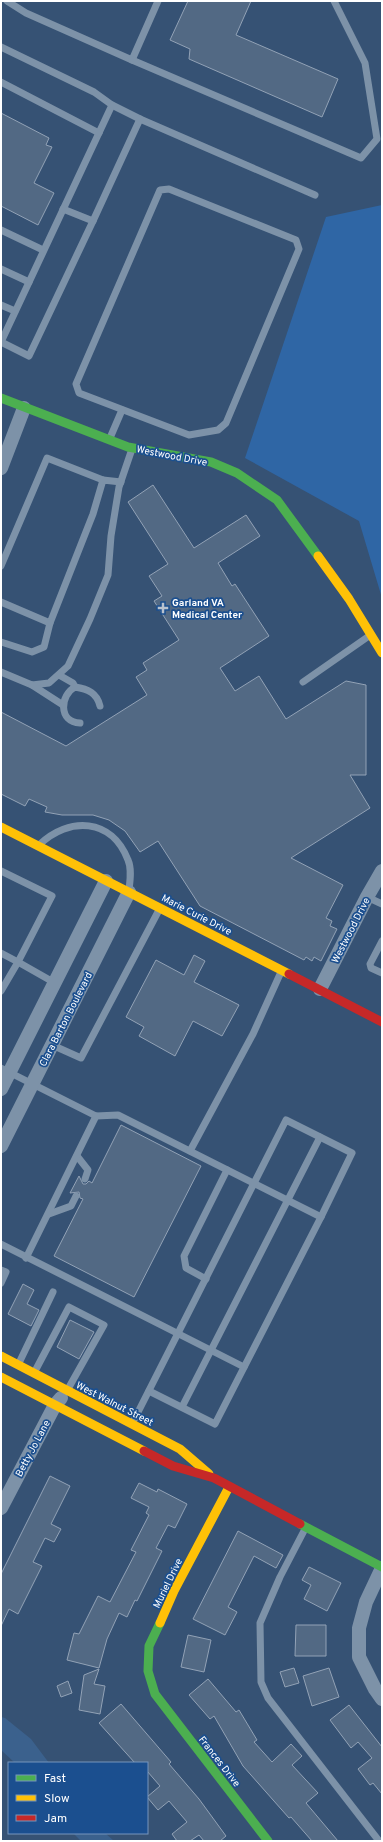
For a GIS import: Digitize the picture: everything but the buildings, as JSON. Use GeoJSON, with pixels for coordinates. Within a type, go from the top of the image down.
{"type":"FeatureCollection","features":[{"type":"Feature","properties":{"kind":"street","name":"Westwood Drive"},"geometry":{"type":"LineString","coordinates":[[1,398],[109,440],[133,447],[211,462],[237,473],[277,500],[349,599],[382,653]]}},
{"type":"Feature","properties":{"kind":"street"},"geometry":{"type":"LineString","coordinates":[[1,468],[24,408]]}},
{"type":"Feature","properties":{"kind":"street","name":"Marie Curie Drive"},"geometry":{"type":"LineString","coordinates":[[1,827],[382,1022]]}},
{"type":"Feature","properties":{"kind":"street","name":"Westwood Drive"},"geometry":{"type":"LineString","coordinates":[[320,989],[382,871]]}},
{"type":"Feature","properties":{"kind":"street"},"geometry":{"type":"LineString","coordinates":[[1,1089],[5,1070],[55,982],[106,881]]}},
{"type":"Feature","properties":{"kind":"street","name":"Clara Barton Boulevard"},"geometry":{"type":"LineString","coordinates":[[1,1146],[129,892]]}},
{"type":"Feature","properties":{"kind":"street","name":"West Walnut Street"},"geometry":{"type":"LineString","coordinates":[[1,1356],[180,1449],[214,1478],[229,1487],[382,1568]]}},
{"type":"Feature","properties":{"kind":"street","name":"West Walnut Street"},"geometry":{"type":"LineString","coordinates":[[1,1377],[173,1466],[214,1478]]}},
{"type":"Feature","properties":{"kind":"street","name":"Betty Jo Lane"},"geometry":{"type":"LineString","coordinates":[[1,1508],[55,1405],[67,1390]]}},
{"type":"Feature","properties":{"kind":"street","name":"Muriel Drive"},"geometry":{"type":"LineString","coordinates":[[155,1694],[148,1671],[149,1646],[174,1591],[229,1487]]}},
{"type":"Feature","properties":{"kind":"street"},"geometry":{"type":"LineString","coordinates":[[382,1568],[366,1602],[359,1628],[359,1657],[375,1689],[382,1699]]}},
{"type":"Feature","properties":{"kind":"street","name":"Frances Drive"},"geometry":{"type":"LineString","coordinates":[[155,1694],[268,1841]]}},
{"type":"Feature","properties":{"kind":"lane"},"geometry":{"type":"LineString","coordinates":[[7,1],[26,13],[361,158],[377,139],[365,63],[334,1]]}},
{"type":"Feature","properties":{"kind":"lane"},"geometry":{"type":"LineString","coordinates":[[132,60],[158,1]]}},
{"type":"Feature","properties":{"kind":"lane"},"geometry":{"type":"LineString","coordinates":[[1,46],[94,92],[112,105],[140,119],[314,195]]}},
{"type":"Feature","properties":{"kind":"lane"},"geometry":{"type":"LineString","coordinates":[[1,82],[99,133]]}},
{"type":"Feature","properties":{"kind":"lane"},"geometry":{"type":"LineString","coordinates":[[112,105],[1,342],[29,356],[140,119]]}},
{"type":"Feature","properties":{"kind":"lane"},"geometry":{"type":"LineString","coordinates":[[169,189],[296,240],[299,249],[226,423],[218,430],[189,435],[122,410],[79,393],[76,384],[160,190],[169,189]]}},
{"type":"Feature","properties":{"kind":"lane"},"geometry":{"type":"LineString","coordinates":[[63,209],[93,221]]}},
{"type":"Feature","properties":{"kind":"lane"},"geometry":{"type":"LineString","coordinates":[[1,230],[43,250]]}},
{"type":"Feature","properties":{"kind":"lane"},"geometry":{"type":"LineString","coordinates":[[1,269],[29,282]]}},
{"type":"Feature","properties":{"kind":"lane"},"geometry":{"type":"LineString","coordinates":[[1,305],[15,311]]}},
{"type":"Feature","properties":{"kind":"lane"},"geometry":{"type":"LineString","coordinates":[[109,440],[122,410]]}},
{"type":"Feature","properties":{"kind":"lane"},"geometry":{"type":"LineString","coordinates":[[32,685],[49,683],[68,666],[90,619],[108,574],[111,536],[121,482],[133,447]]}},
{"type":"Feature","properties":{"kind":"lane"},"geometry":{"type":"LineString","coordinates":[[1,566],[47,458],[103,480],[121,482]]}},
{"type":"Feature","properties":{"kind":"lane"},"geometry":{"type":"LineString","coordinates":[[1,642],[32,652],[44,648],[50,623],[93,514],[103,480]]}},
{"type":"Feature","properties":{"kind":"lane"},"geometry":{"type":"LineString","coordinates":[[1,602],[50,623]]}},
{"type":"Feature","properties":{"kind":"lane"},"geometry":{"type":"LineString","coordinates":[[303,682],[371,635]]}},
{"type":"Feature","properties":{"kind":"lane"},"geometry":{"type":"LineString","coordinates":[[1,672],[32,685],[63,705]]}},
{"type":"Feature","properties":{"kind":"lane"},"geometry":{"type":"LineString","coordinates":[[58,674],[73,683],[75,687]]}},
{"type":"Feature","properties":{"kind":"lane"},"geometry":{"type":"LineString","coordinates":[[80,723],[71,721],[66,717],[64,712],[63,700],[69,690],[75,687],[88,689],[93,692],[99,701],[100,706]]}},
{"type":"Feature","properties":{"kind":"lane"},"geometry":{"type":"LineString","coordinates":[[38,846],[59,829],[75,825],[93,826],[109,833],[121,845],[129,861],[131,878],[129,892]]}},
{"type":"Feature","properties":{"kind":"lane"},"geometry":{"type":"LineString","coordinates":[[1,871],[52,896],[18,962],[1,991]]}},
{"type":"Feature","properties":{"kind":"lane"},"geometry":{"type":"LineString","coordinates":[[367,897],[382,904]]}},
{"type":"Feature","properties":{"kind":"lane"},"geometry":{"type":"LineString","coordinates":[[52,1045],[81,1058],[160,908]]}},
{"type":"Feature","properties":{"kind":"lane"},"geometry":{"type":"LineString","coordinates":[[382,941],[370,964],[371,968],[382,974]]}},
{"type":"Feature","properties":{"kind":"lane"},"geometry":{"type":"LineString","coordinates":[[1,953],[55,982]]}},
{"type":"Feature","properties":{"kind":"lane"},"geometry":{"type":"LineString","coordinates":[[190,1151],[253,1034],[282,970]]}},
{"type":"Feature","properties":{"kind":"lane"},"geometry":{"type":"LineString","coordinates":[[5,1070],[96,1116],[118,1115],[321,1217]]}},
{"type":"Feature","properties":{"kind":"lane"},"geometry":{"type":"LineString","coordinates":[[26,1258],[96,1116]]}},
{"type":"Feature","properties":{"kind":"lane"},"geometry":{"type":"LineString","coordinates":[[132,1424],[286,1120],[352,1153],[321,1217],[215,1424],[149,1391]]}},
{"type":"Feature","properties":{"kind":"lane"},"geometry":{"type":"LineString","coordinates":[[182,1407],[320,1138]]}},
{"type":"Feature","properties":{"kind":"lane"},"geometry":{"type":"LineString","coordinates":[[77,1156],[88,1170],[85,1179]]}},
{"type":"Feature","properties":{"kind":"lane"},"geometry":{"type":"LineString","coordinates":[[206,1279],[186,1268],[184,1256],[227,1170]]}},
{"type":"Feature","properties":{"kind":"lane"},"geometry":{"type":"LineString","coordinates":[[49,1214],[71,1206],[76,1196]]}},
{"type":"Feature","properties":{"kind":"lane"},"geometry":{"type":"LineString","coordinates":[[1,1244],[26,1258],[244,1367]]}},
{"type":"Feature","properties":{"kind":"lane"},"geometry":{"type":"LineString","coordinates":[[1,1270],[6,1272],[1,1283]]}},
{"type":"Feature","properties":{"kind":"lane"},"geometry":{"type":"LineString","coordinates":[[18,1365],[54,1292]]}},
{"type":"Feature","properties":{"kind":"lane"},"geometry":{"type":"LineString","coordinates":[[34,1373],[69,1307],[104,1326],[67,1390]]}},
{"type":"Feature","properties":{"kind":"lane"},"geometry":{"type":"LineString","coordinates":[[306,1527],[280,1577],[260,1623],[261,1682],[268,1698],[379,1841]]}},
{"type":"Feature","properties":{"kind":"shaded area"},"geometry":{"type":"Polygon","coordinates":[[[382,205],[382,598],[359,521],[245,458],[326,217],[382,205]]]}},
{"type":"Feature","properties":{"kind":"shaded area"},"geometry":{"type":"Polygon","coordinates":[[[1,1717],[5,1718],[31,1739],[48,1762],[14,1762],[1,1750],[1,1717]]]}},
{"type":"Feature","properties":{"kind":"shaded area"},"geometry":{"type":"Polygon","coordinates":[[[74,1834],[106,1834],[114,1841],[81,1841],[74,1834]]]}},
{"type":"Feature","properties":{"kind":"traffic: fast"},"geometry":{"type":"LineString","coordinates":[[1,398],[128,447],[211,462],[237,473],[277,500],[318,556]]}},
{"type":"Feature","properties":{"kind":"traffic: fast"},"geometry":{"type":"LineString","coordinates":[[300,1524],[382,1567]]}},
{"type":"Feature","properties":{"kind":"traffic: fast"},"geometry":{"type":"LineString","coordinates":[[160,1623],[149,1646],[148,1671],[155,1694],[268,1841]]}},
{"type":"Feature","properties":{"kind":"traffic: slow"},"geometry":{"type":"LineString","coordinates":[[318,556],[349,599],[382,653]]}},
{"type":"Feature","properties":{"kind":"traffic: slow"},"geometry":{"type":"LineString","coordinates":[[1,827],[289,974]]}},
{"type":"Feature","properties":{"kind":"traffic: slow"},"geometry":{"type":"LineString","coordinates":[[1,1356],[180,1449],[209,1474]]}},
{"type":"Feature","properties":{"kind":"traffic: slow"},"geometry":{"type":"LineString","coordinates":[[1,1377],[144,1451]]}},
{"type":"Feature","properties":{"kind":"traffic: slow"},"geometry":{"type":"LineString","coordinates":[[160,1623],[174,1591],[229,1487]]}},
{"type":"Feature","properties":{"kind":"traffic: jam"},"geometry":{"type":"LineString","coordinates":[[289,974],[382,1022]]}},
{"type":"Feature","properties":{"kind":"traffic: jam"},"geometry":{"type":"LineString","coordinates":[[144,1451],[173,1466],[214,1478],[300,1524]]}},
{"type":"Feature","properties":{"kind":"place","name":"Garland VA Medical Center"},"geometry":{"type":"Point","coordinates":[163,608]}}]}
